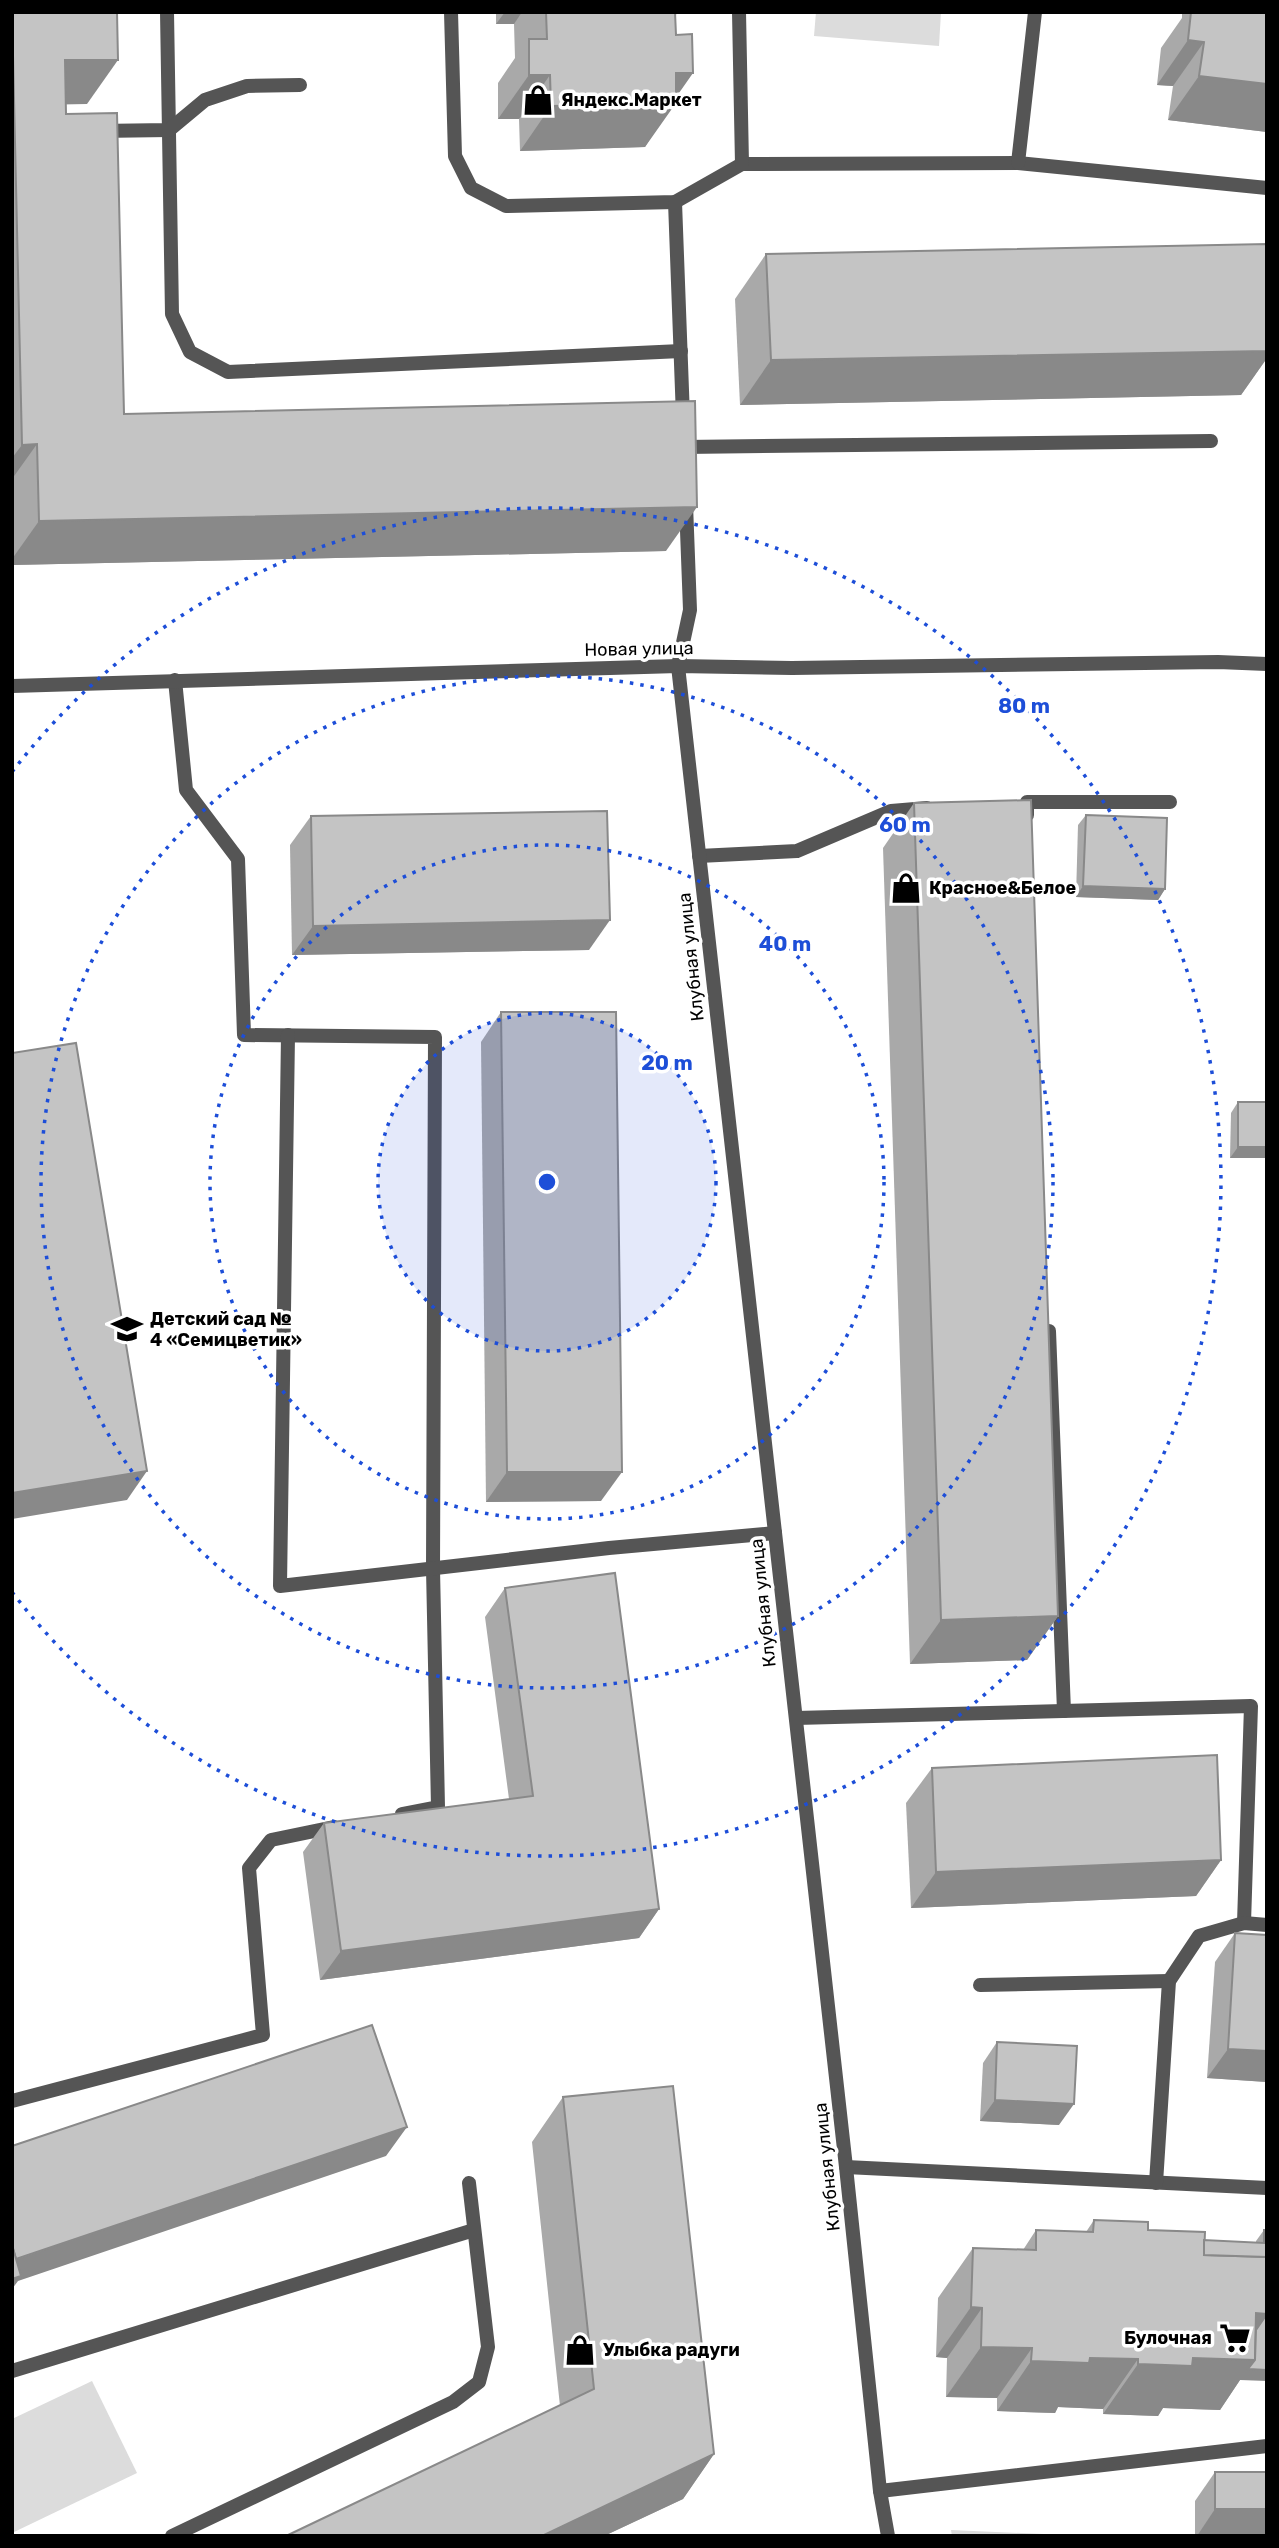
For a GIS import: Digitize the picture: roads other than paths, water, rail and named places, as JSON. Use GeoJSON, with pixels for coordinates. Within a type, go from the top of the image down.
{"type":"FeatureCollection","features":[{"type":"Feature","properties":{"kind":"street"},"geometry":{"type":"LineString","coordinates":[[167,12],[172,314],[190,352],[228,373],[681,351]]}},
{"type":"Feature","properties":{"kind":"street"},"geometry":{"type":"LineString","coordinates":[[451,12],[455,156],[471,188],[506,206],[675,202],[742,164],[1018,163],[1267,188]]}},
{"type":"Feature","properties":{"kind":"street"},"geometry":{"type":"LineString","coordinates":[[739,12],[742,164]]}},
{"type":"Feature","properties":{"kind":"street"},"geometry":{"type":"LineString","coordinates":[[1018,163],[1035,12]]}},
{"type":"Feature","properties":{"kind":"street"},"geometry":{"type":"LineString","coordinates":[[88,131],[169,130],[205,100],[247,86],[300,85]]}},
{"type":"Feature","properties":{"kind":"street"},"geometry":{"type":"LineString","coordinates":[[675,202],[685,454],[1211,441]]}},
{"type":"Feature","properties":{"kind":"street","name":"Клубная улица"},"geometry":{"type":"LineString","coordinates":[[686,488],[690,610],[678,667],[880,2491],[888,2536]]}},
{"type":"Feature","properties":{"kind":"street","name":"Новая улица"},"geometry":{"type":"LineString","coordinates":[[12,686],[678,667],[1218,662],[1267,664]]}},
{"type":"Feature","properties":{"kind":"street"},"geometry":{"type":"LineString","coordinates":[[175,680],[186,790],[238,859],[244,1035],[435,1037],[433,1569],[438,1807],[387,1817]]}},
{"type":"Feature","properties":{"kind":"street"},"geometry":{"type":"LineString","coordinates":[[1028,829],[1020,802],[1170,802]]}},
{"type":"Feature","properties":{"kind":"street"},"geometry":{"type":"LineString","coordinates":[[699,856],[797,851],[891,811],[945,807]]}},
{"type":"Feature","properties":{"kind":"street"},"geometry":{"type":"LineString","coordinates":[[288,1035],[280,1586],[609,1548],[775,1533]]}},
{"type":"Feature","properties":{"kind":"street"},"geometry":{"type":"LineString","coordinates":[[1048,1320],[1064,1711]]}},
{"type":"Feature","properties":{"kind":"street"},"geometry":{"type":"LineString","coordinates":[[1244,1923],[1251,1706]]}},
{"type":"Feature","properties":{"kind":"street"},"geometry":{"type":"LineString","coordinates":[[796,1718],[1267,1706]]}},
{"type":"Feature","properties":{"kind":"street"},"geometry":{"type":"LineString","coordinates":[[12,2101],[263,2035],[249,1868],[271,1840],[348,1825]]}},
{"type":"Feature","properties":{"kind":"street"},"geometry":{"type":"LineString","coordinates":[[1156,2183],[1168,1981],[1199,1936],[1244,1923],[1267,1925]]}},
{"type":"Feature","properties":{"kind":"street"},"geometry":{"type":"LineString","coordinates":[[980,1985],[1168,1981]]}},
{"type":"Feature","properties":{"kind":"street"},"geometry":{"type":"LineString","coordinates":[[846,2167],[1267,2188]]}},
{"type":"Feature","properties":{"kind":"street"},"geometry":{"type":"LineString","coordinates":[[172,2536],[453,2402],[479,2382],[488,2347],[469,2183]]}},
{"type":"Feature","properties":{"kind":"street"},"geometry":{"type":"LineString","coordinates":[[12,2371],[474,2230]]}},
{"type":"Feature","properties":{"kind":"street"},"geometry":{"type":"LineString","coordinates":[[880,2491],[1267,2445]]}},
{"type":"Feature","properties":{"kind":"place","name":"Яндекс.Маркет"},"geometry":{"type":"Point","coordinates":[538,100]}},
{"type":"Feature","properties":{"kind":"place","name":"Красное&Белое"},"geometry":{"type":"Point","coordinates":[906,888]}},
{"type":"Feature","properties":{"kind":"place","name":"Детский сад № 4 «Семицветик»"},"geometry":{"type":"Point","coordinates":[127,1329]}},
{"type":"Feature","properties":{"kind":"place","name":"Булочная"},"geometry":{"type":"Point","coordinates":[1235,2338]}},
{"type":"Feature","properties":{"kind":"place","name":"Улыбка радуги"},"geometry":{"type":"Point","coordinates":[580,2350]}}]}
